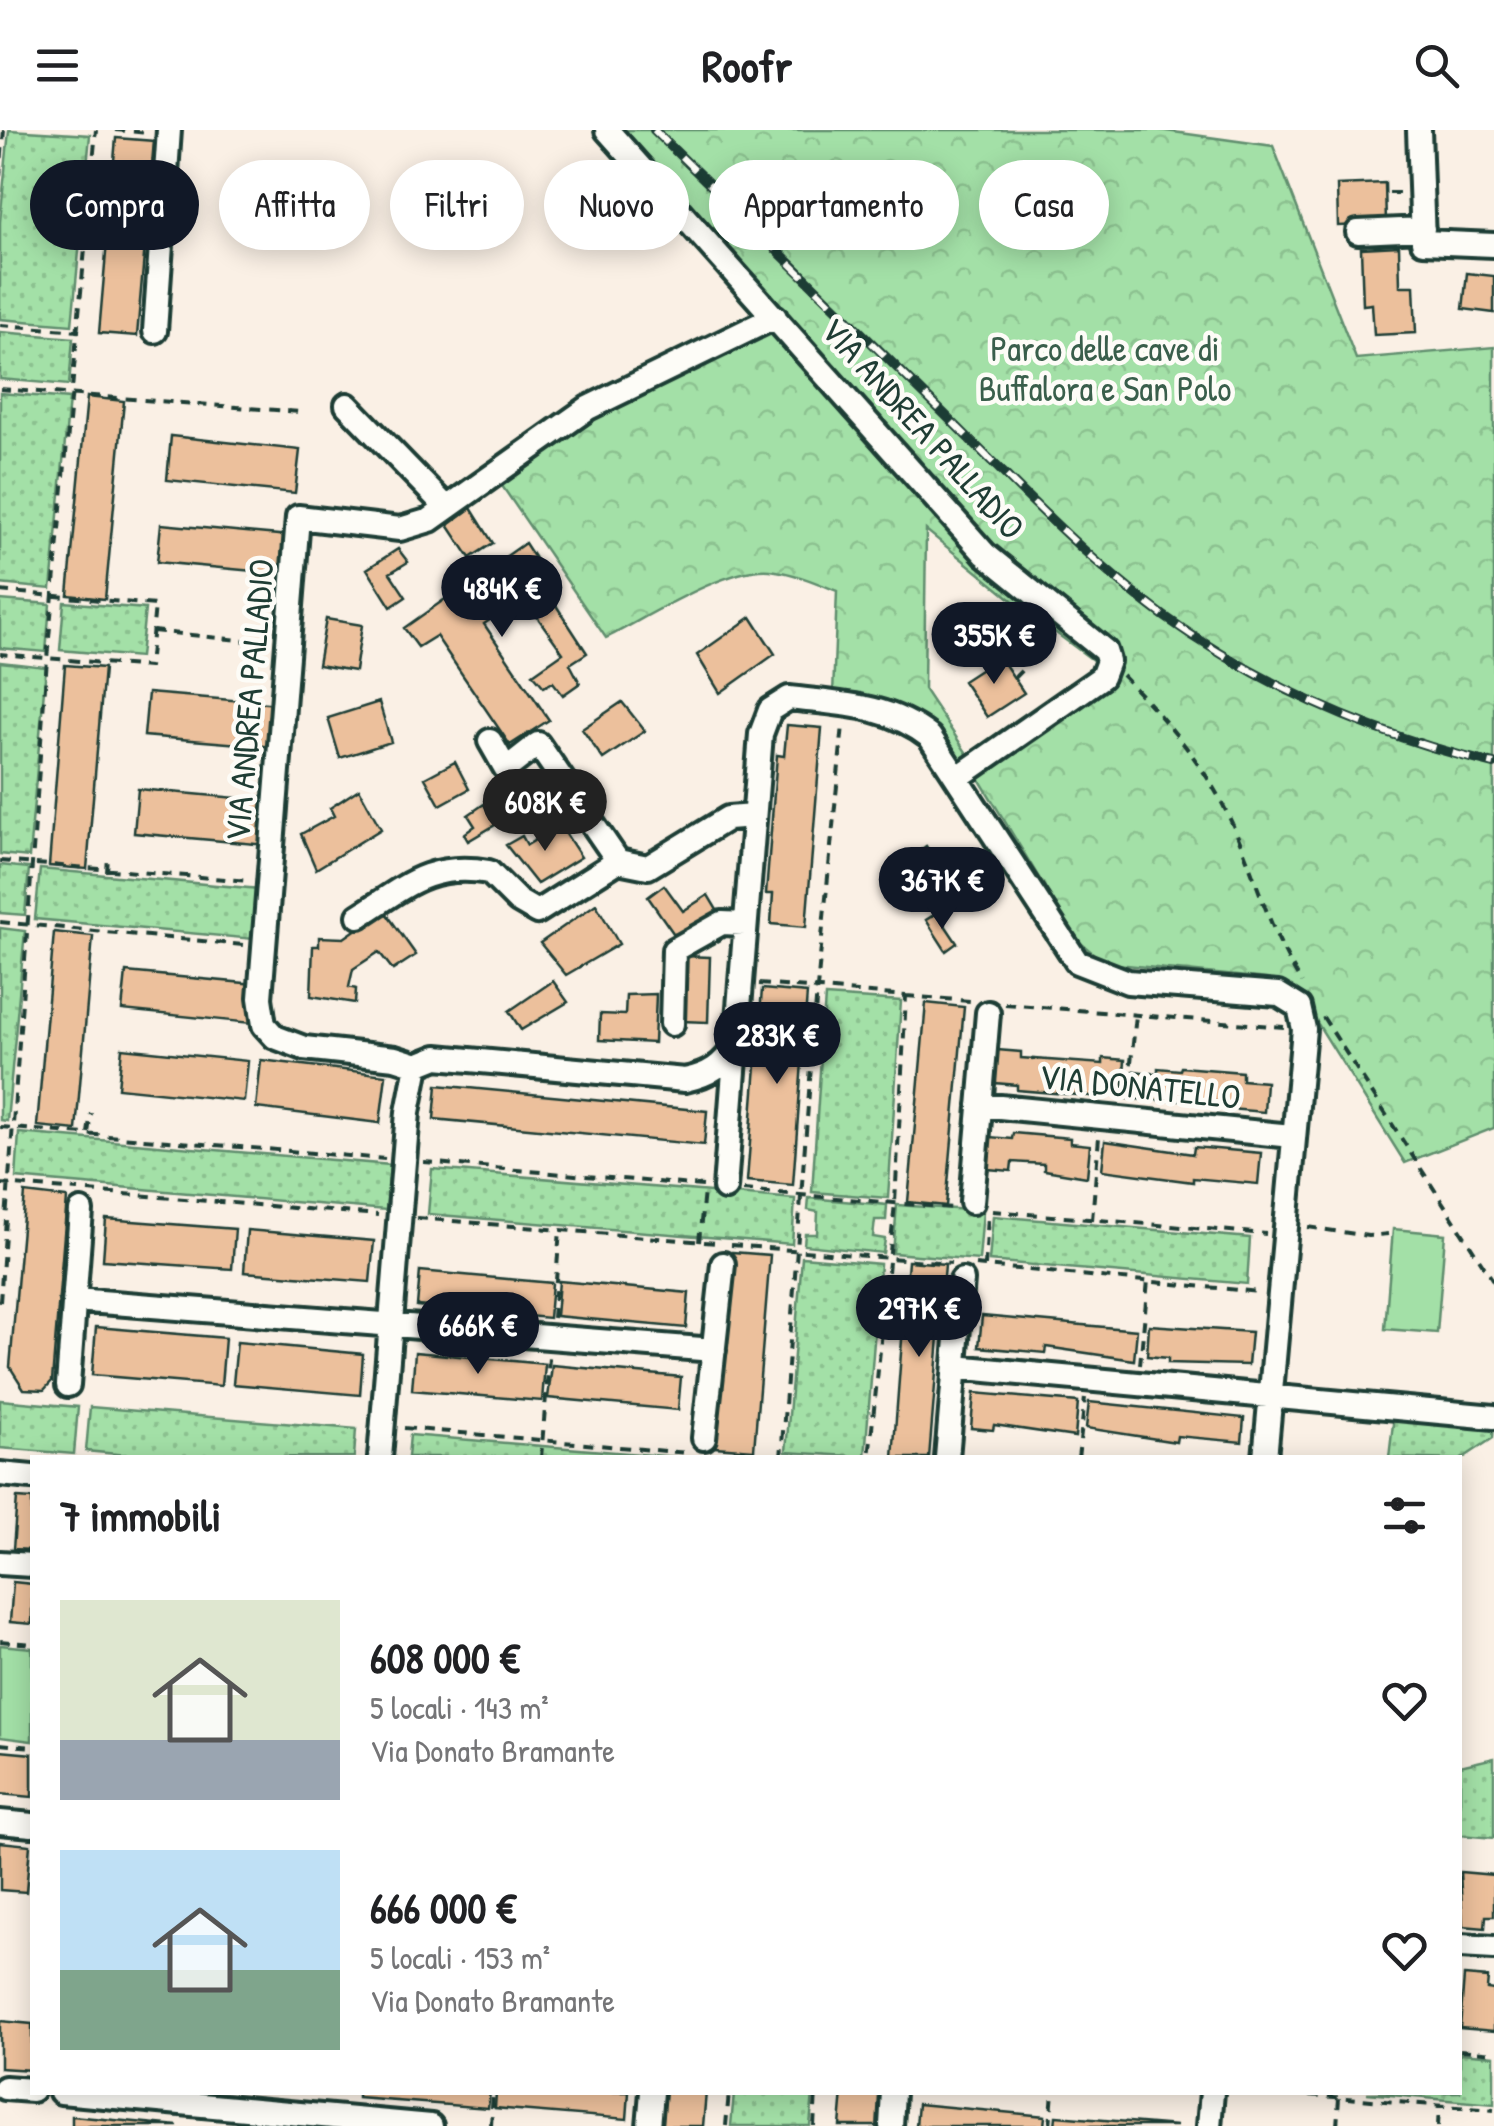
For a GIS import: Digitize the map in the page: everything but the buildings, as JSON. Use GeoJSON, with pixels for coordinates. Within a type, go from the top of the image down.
{"type":"FeatureCollection","features":[{"type":"Feature","properties":{"kind":"street","name":"VIA ANDREA PALLADIO"},"geometry":{"type":"LineString","coordinates":[[606,130],[984,554],[1098,642],[1108,662]]}},
{"type":"Feature","properties":{"kind":"street"},"geometry":{"type":"LineString","coordinates":[[1420,130],[1423,242],[1494,245]]}},
{"type":"Feature","properties":{"kind":"street"},"geometry":{"type":"LineString","coordinates":[[155,330],[169,132]]}},
{"type":"Feature","properties":{"kind":"street"},"geometry":{"type":"LineString","coordinates":[[1358,232],[1423,229]]}},
{"type":"Feature","properties":{"kind":"street","name":"VIA ANDREA PALLADIO"},"geometry":{"type":"LineString","coordinates":[[418,1065],[395,1058],[304,1048],[275,1037],[264,1025],[260,998],[298,518],[400,529],[430,520],[588,408],[775,317]]}},
{"type":"Feature","properties":{"kind":"street"},"geometry":{"type":"LineString","coordinates":[[347,405],[447,508]]}},
{"type":"Feature","properties":{"kind":"street"},"geometry":{"type":"LineString","coordinates":[[957,778],[1102,677],[1108,662]]}},
{"type":"Feature","properties":{"kind":"street"},"geometry":{"type":"LineString","coordinates":[[715,1187],[736,1045],[761,734],[770,710],[788,698],[885,710],[908,720],[930,738],[1078,962],[1128,982],[1278,994],[1299,1007],[1304,1029],[1265,1455]]}},
{"type":"Feature","properties":{"kind":"street"},"geometry":{"type":"LineString","coordinates":[[490,741],[506,769],[538,744],[618,861]]}},
{"type":"Feature","properties":{"kind":"street"},"geometry":{"type":"LineString","coordinates":[[359,916],[430,871],[448,868],[488,872],[518,901],[538,912],[618,861],[648,867],[728,818],[753,816]]}},
{"type":"Feature","properties":{"kind":"street"},"geometry":{"type":"LineString","coordinates":[[672,1024],[674,950],[722,923],[745,924]]}},
{"type":"Feature","properties":{"kind":"street"},"geometry":{"type":"LineString","coordinates":[[962,1205],[980,1104],[984,1006]]}},
{"type":"Feature","properties":{"kind":"street"},"geometry":{"type":"LineString","coordinates":[[380,1455],[404,1160],[418,1065],[438,1058],[685,1080],[715,1070],[736,1045]]}},
{"type":"Feature","properties":{"kind":"street","name":"VIA DONATELLO"},"geometry":{"type":"LineString","coordinates":[[980,1104],[1292,1136]]}},
{"type":"Feature","properties":{"kind":"street"},"geometry":{"type":"LineString","coordinates":[[68,1384],[81,1211]]}},
{"type":"Feature","properties":{"kind":"street"},"geometry":{"type":"LineString","coordinates":[[700,1448],[723,1264]]}},
{"type":"Feature","properties":{"kind":"street"},"geometry":{"type":"LineString","coordinates":[[947,1455],[962,1280]]}},
{"type":"Feature","properties":{"kind":"street"},"geometry":{"type":"LineString","coordinates":[[74,1300],[714,1350]]}},
{"type":"Feature","properties":{"kind":"street"},"geometry":{"type":"LineString","coordinates":[[954,1367],[1494,1417]]}},
{"type":"Feature","properties":{"kind":"street"},"geometry":{"type":"LineString","coordinates":[[0,1474],[30,1477]]}},
{"type":"Feature","properties":{"kind":"street"},"geometry":{"type":"LineString","coordinates":[[0,1563],[30,1566]]}},
{"type":"Feature","properties":{"kind":"street"},"geometry":{"type":"LineString","coordinates":[[0,1822],[30,1825]]}},
{"type":"Feature","properties":{"kind":"street"},"geometry":{"type":"LineString","coordinates":[[1462,1946],[1494,1948]]}},
{"type":"Feature","properties":{"kind":"street"},"geometry":{"type":"LineString","coordinates":[[4,2088],[30,2090]]}},
{"type":"Feature","properties":{"kind":"street"},"geometry":{"type":"LineString","coordinates":[[112,2095],[324,2122],[431,2126]]}},
{"type":"Feature","properties":{"kind":"street"},"geometry":{"type":"LineString","coordinates":[[324,2122],[326,2095]]}},
{"type":"Feature","properties":{"kind":"street"},"geometry":{"type":"LineString","coordinates":[[649,2126],[652,2095]]}},
{"type":"Feature","properties":{"kind":"street"},"geometry":{"type":"LineString","coordinates":[[891,2126],[893,2095]]}},
{"type":"Feature","properties":{"kind":"street"},"geometry":{"type":"LineString","coordinates":[[1209,2126],[1212,2095]]}},
{"type":"Feature","properties":{"kind":"path"},"geometry":{"type":"LineString","coordinates":[[0,176],[4,130]]}},
{"type":"Feature","properties":{"kind":"path"},"geometry":{"type":"LineString","coordinates":[[0,1302],[47,659],[96,130]]}},
{"type":"Feature","properties":{"kind":"path"},"geometry":{"type":"LineString","coordinates":[[114,130],[169,132]]}},
{"type":"Feature","properties":{"kind":"path"},"geometry":{"type":"LineString","coordinates":[[0,326],[80,331]]}},
{"type":"Feature","properties":{"kind":"path"},"geometry":{"type":"LineString","coordinates":[[0,388],[300,412]]}},
{"type":"Feature","properties":{"kind":"path"},"geometry":{"type":"LineString","coordinates":[[146,409],[148,400]]}},
{"type":"Feature","properties":{"kind":"path"},"geometry":{"type":"LineString","coordinates":[[0,591],[155,604],[149,668],[0,654]]}},
{"type":"Feature","properties":{"kind":"path"},"geometry":{"type":"LineString","coordinates":[[152,631],[288,645]]}},
{"type":"Feature","properties":{"kind":"path"},"geometry":{"type":"LineString","coordinates":[[1014,678],[1042,650],[1049,631]]}},
{"type":"Feature","properties":{"kind":"path"},"geometry":{"type":"LineString","coordinates":[[1108,662],[1196,760],[1228,815],[1285,957],[1310,995]]}},
{"type":"Feature","properties":{"kind":"path"},"geometry":{"type":"LineString","coordinates":[[124,666],[124,676]]}},
{"type":"Feature","properties":{"kind":"path"},"geometry":{"type":"LineString","coordinates":[[782,1455],[816,988],[845,704]]}},
{"type":"Feature","properties":{"kind":"path"},"geometry":{"type":"LineString","coordinates":[[107,872],[108,856]]}},
{"type":"Feature","properties":{"kind":"path"},"geometry":{"type":"LineString","coordinates":[[0,862],[269,882]]}},
{"type":"Feature","properties":{"kind":"path"},"geometry":{"type":"LineString","coordinates":[[0,922],[264,947]]}},
{"type":"Feature","properties":{"kind":"path"},"geometry":{"type":"LineString","coordinates":[[107,941],[108,932]]}},
{"type":"Feature","properties":{"kind":"path"},"geometry":{"type":"LineString","coordinates":[[740,982],[984,1006],[1304,1029]]}},
{"type":"Feature","properties":{"kind":"path"},"geometry":{"type":"LineString","coordinates":[[869,1455],[895,1202],[906,996]]}},
{"type":"Feature","properties":{"kind":"path"},"geometry":{"type":"LineString","coordinates":[[1318,1008],[1494,1282]]}},
{"type":"Feature","properties":{"kind":"path"},"geometry":{"type":"LineString","coordinates":[[1125,1119],[1136,1015]]}},
{"type":"Feature","properties":{"kind":"path"},"geometry":{"type":"LineString","coordinates":[[88,1134],[91,1113]]}},
{"type":"Feature","properties":{"kind":"path"},"geometry":{"type":"LineString","coordinates":[[1092,1220],[1101,1117]]}},
{"type":"Feature","properties":{"kind":"path"},"geometry":{"type":"LineString","coordinates":[[0,1126],[803,1195],[962,1205]]}},
{"type":"Feature","properties":{"kind":"path"},"geometry":{"type":"LineString","coordinates":[[0,1184],[1279,1294]]}},
{"type":"Feature","properties":{"kind":"path"},"geometry":{"type":"LineString","coordinates":[[699,1242],[715,1187]]}},
{"type":"Feature","properties":{"kind":"path"},"geometry":{"type":"LineString","coordinates":[[985,1266],[988,1211],[1271,1235]]}},
{"type":"Feature","properties":{"kind":"path"},"geometry":{"type":"LineString","coordinates":[[1302,1238],[1303,1226],[1368,1236],[1388,1234]]}},
{"type":"Feature","properties":{"kind":"path"},"geometry":{"type":"LineString","coordinates":[[1138,1385],[1148,1280]]}},
{"type":"Feature","properties":{"kind":"path"},"geometry":{"type":"LineString","coordinates":[[1078,1455],[1087,1380]]}},
{"type":"Feature","properties":{"kind":"path"},"geometry":{"type":"LineString","coordinates":[[382,1426],[681,1455],[700,1448],[729,1455]]}},
{"type":"Feature","properties":{"kind":"path"},"geometry":{"type":"LineString","coordinates":[[0,1641],[30,1644]]}},
{"type":"Feature","properties":{"kind":"path"},"geometry":{"type":"LineString","coordinates":[[0,1744],[30,1747]]}},
{"type":"Feature","properties":{"kind":"path"},"geometry":{"type":"LineString","coordinates":[[1462,2050],[1494,2053]]}},
{"type":"Feature","properties":{"kind":"path"},"geometry":{"type":"LineString","coordinates":[[490,2126],[493,2095]]}},
{"type":"Feature","properties":{"kind":"path"},"geometry":{"type":"LineString","coordinates":[[726,2126],[729,2095]]}},
{"type":"Feature","properties":{"kind":"path"},"geometry":{"type":"LineString","coordinates":[[814,2126],[816,2095]]}},
{"type":"Feature","properties":{"kind":"path"},"geometry":{"type":"LineString","coordinates":[[1050,2126],[1053,2095]]}},
{"type":"Feature","properties":{"kind":"path"},"geometry":{"type":"LineString","coordinates":[[1306,2095],[1494,2110]]}},
{"type":"Feature","properties":{"kind":"path"},"geometry":{"type":"LineString","coordinates":[[1337,2126],[1339,2098]]}},
{"type":"Feature","properties":{"kind":"path"},"geometry":{"type":"LineString","coordinates":[[1438,2126],[1439,2106]]}},
{"type":"Feature","properties":{"kind":"green space"},"geometry":{"type":"Polygon","coordinates":[[[9,130],[90,135],[88,160],[30,160],[30,250],[79,250],[72,325],[0,319],[0,222],[9,130]]]}},
{"type":"Feature","properties":{"kind":"green space","name":"Parco delle cave di Buffalora e San Polo"},"geometry":{"type":"Polygon","coordinates":[[[621,130],[1159,130],[1273,146],[1356,359],[1494,347],[1494,1128],[1405,1163],[1296,989],[1267,979],[1116,964],[1100,959],[1076,939],[978,777],[1113,675],[926,530],[924,689],[968,755],[959,760],[931,726],[906,709],[876,700],[833,695],[837,591],[804,578],[770,570],[732,576],[606,638],[498,480],[589,411],[784,312],[728,250],[959,250],[959,160],[709,160],[709,228],[689,206],[689,160],[648,160],[621,130]]]}},
{"type":"Feature","properties":{"kind":"green space"},"geometry":{"type":"Polygon","coordinates":[[[0,332],[73,338],[69,385],[0,379],[0,332]]]}},
{"type":"Feature","properties":{"kind":"green space"},"geometry":{"type":"Polygon","coordinates":[[[0,393],[69,399],[51,589],[0,584],[0,393]]]}},
{"type":"Feature","properties":{"kind":"green space"},"geometry":{"type":"Polygon","coordinates":[[[0,600],[50,604],[46,652],[0,648],[0,600]]]}},
{"type":"Feature","properties":{"kind":"green space"},"geometry":{"type":"Polygon","coordinates":[[[64,602],[145,609],[140,657],[60,650],[64,602]]]}},
{"type":"Feature","properties":{"kind":"green space"},"geometry":{"type":"Polygon","coordinates":[[[0,662],[46,667],[29,857],[0,854],[0,662]]]}},
{"type":"Feature","properties":{"kind":"green space"},"geometry":{"type":"Polygon","coordinates":[[[0,865],[29,868],[25,915],[0,913],[0,865]]]}},
{"type":"Feature","properties":{"kind":"green space"},"geometry":{"type":"Polygon","coordinates":[[[40,869],[259,889],[254,939],[35,919],[40,869]]]}},
{"type":"Feature","properties":{"kind":"green space"},"geometry":{"type":"Polygon","coordinates":[[[0,928],[25,931],[7,1121],[0,1120],[0,928]]]}},
{"type":"Feature","properties":{"kind":"green space"},"geometry":{"type":"Polygon","coordinates":[[[825,996],[901,1001],[888,1198],[812,1192],[825,996]]]}},
{"type":"Feature","properties":{"kind":"green space"},"geometry":{"type":"Polygon","coordinates":[[[19,1133],[390,1165],[386,1210],[16,1178],[19,1133]]]}},
{"type":"Feature","properties":{"kind":"green space"},"geometry":{"type":"Polygon","coordinates":[[[432,1169],[795,1199],[792,1244],[428,1214],[432,1169]]]}},
{"type":"Feature","properties":{"kind":"green space"},"geometry":{"type":"Polygon","coordinates":[[[809,1198],[887,1205],[886,1220],[875,1220],[873,1237],[885,1239],[883,1253],[804,1245],[805,1234],[817,1234],[818,1212],[808,1210],[809,1198]]]}},
{"type":"Feature","properties":{"kind":"green space"},"geometry":{"type":"Polygon","coordinates":[[[897,1205],[983,1211],[979,1260],[893,1253],[897,1205]]]}},
{"type":"Feature","properties":{"kind":"green space"},"geometry":{"type":"Polygon","coordinates":[[[993,1216],[1250,1238],[1247,1284],[989,1261],[993,1216]]]}},
{"type":"Feature","properties":{"kind":"green space"},"geometry":{"type":"Polygon","coordinates":[[[1393,1229],[1445,1234],[1437,1333],[1385,1329],[1393,1229]]]}},
{"type":"Feature","properties":{"kind":"green space"},"geometry":{"type":"Polygon","coordinates":[[[802,1257],[880,1264],[865,1455],[786,1452],[802,1257]]]}},
{"type":"Feature","properties":{"kind":"green space"},"geometry":{"type":"Polygon","coordinates":[[[0,1400],[78,1407],[74,1454],[0,1448],[0,1400]]]}},
{"type":"Feature","properties":{"kind":"green space"},"geometry":{"type":"Polygon","coordinates":[[[90,1407],[356,1429],[354,1455],[128,1455],[86,1451],[90,1407]]]}},
{"type":"Feature","properties":{"kind":"green space"},"geometry":{"type":"Polygon","coordinates":[[[1394,1415],[1494,1424],[1493,1438],[1462,1459],[1462,1455],[1389,1455],[1394,1415]]]}},
{"type":"Feature","properties":{"kind":"green space"},"geometry":{"type":"Polygon","coordinates":[[[410,1435],[652,1455],[408,1455],[410,1435]]]}},
{"type":"Feature","properties":{"kind":"green space"},"geometry":{"type":"Polygon","coordinates":[[[0,1645],[30,1648],[30,1741],[0,1737],[0,1645]]]}},
{"type":"Feature","properties":{"kind":"green space"},"geometry":{"type":"Polygon","coordinates":[[[1494,1758],[1494,1838],[1462,1835],[1462,1766],[1494,1758]]]}},
{"type":"Feature","properties":{"kind":"green space"},"geometry":{"type":"Polygon","coordinates":[[[1462,2053],[1494,2056],[1494,2104],[1390,2095],[1462,2095],[1462,2053]]]}},
{"type":"Feature","properties":{"kind":"green space"},"geometry":{"type":"Polygon","coordinates":[[[734,2095],[813,2095],[810,2126],[731,2126],[734,2095]]]}},
{"type":"Feature","properties":{"kind":"railway"},"geometry":{"type":"LineString","coordinates":[[654,130],[1041,510],[1164,616],[1241,665],[1322,706],[1407,739],[1494,764]]}}]}
